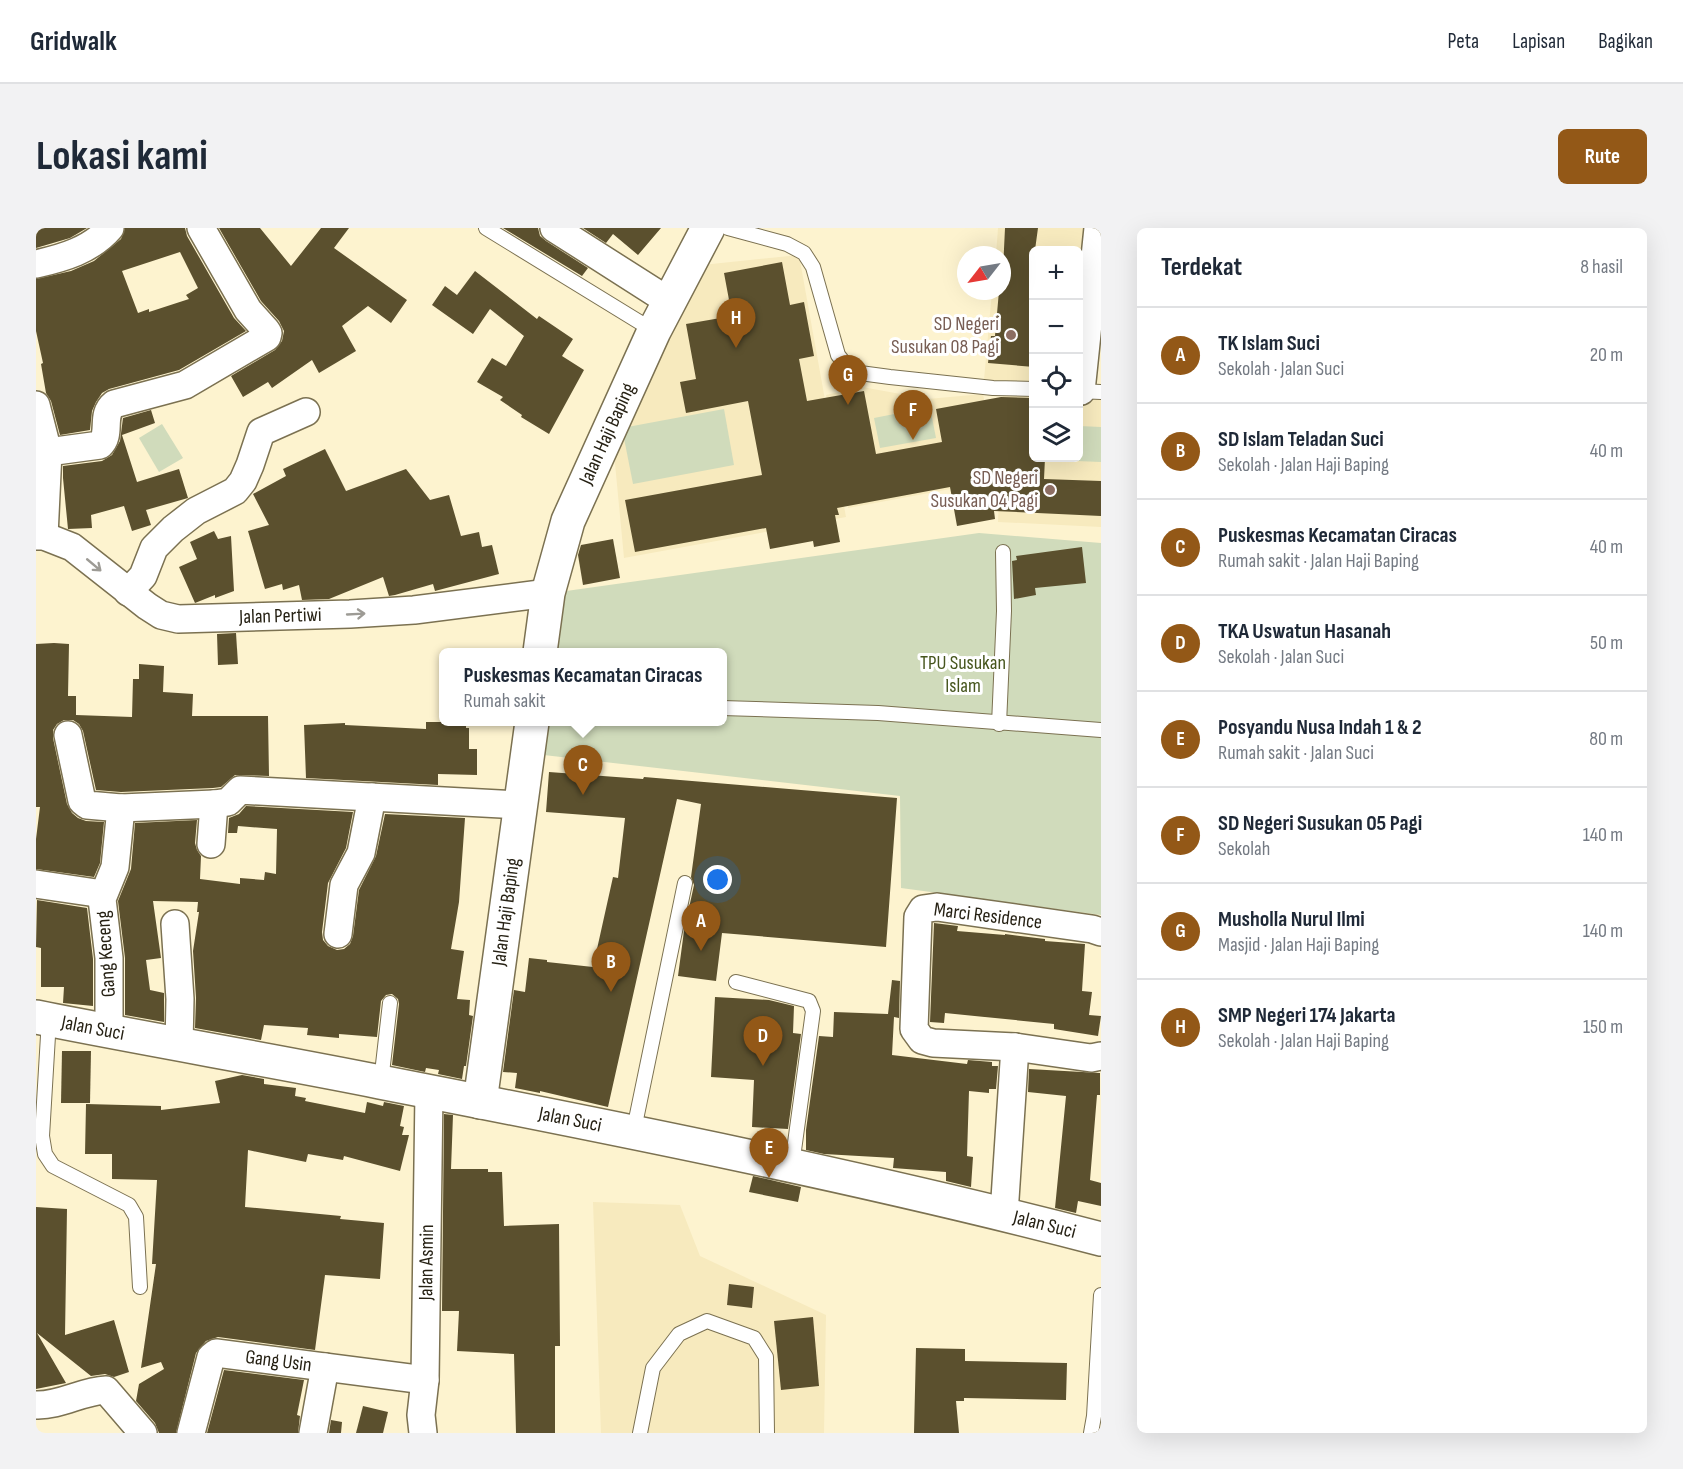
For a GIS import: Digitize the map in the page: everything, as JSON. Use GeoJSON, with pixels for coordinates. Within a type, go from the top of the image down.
{"type":"FeatureCollection","features":[{"type":"Feature","properties":{"kind":"street"},"geometry":{"type":"LineString","coordinates":[[36,264],[61,258],[96,242],[110,228]]}},
{"type":"Feature","properties":{"kind":"street"},"geometry":{"type":"LineString","coordinates":[[48,452],[100,445],[106,438],[107,412],[114,404],[185,385],[267,337],[266,330],[248,310],[201,228]]}},
{"type":"Feature","properties":{"kind":"street"},"geometry":{"type":"LineString","coordinates":[[554,228],[670,302]]}},
{"type":"Feature","properties":{"kind":"street","name":"Jalan Haji Baping"},"geometry":{"type":"LineString","coordinates":[[541,648],[548,593],[568,521],[654,331],[708,228]]}},
{"type":"Feature","properties":{"kind":"street"},"geometry":{"type":"LineString","coordinates":[[1087,391],[1098,228]]}},
{"type":"Feature","properties":{"kind":"street"},"geometry":{"type":"LineString","coordinates":[[36,405],[48,452],[40,536]]}},
{"type":"Feature","properties":{"kind":"street"},"geometry":{"type":"LineString","coordinates":[[129,592],[143,576],[154,548],[172,529],[196,511],[235,491],[247,473],[261,432],[306,412]]}},
{"type":"Feature","properties":{"kind":"street","name":"Jalan Pertiwi"},"geometry":{"type":"LineString","coordinates":[[40,536],[72,547],[161,615],[178,619],[200,620],[414,610],[548,593]]}},
{"type":"Feature","properties":{"kind":"street","name":"Jalan Haji Baping"},"geometry":{"type":"LineString","coordinates":[[480,1102],[531,726]]}},
{"type":"Feature","properties":{"kind":"street"},"geometry":{"type":"LineString","coordinates":[[68,735],[83,803],[122,808],[214,804],[228,802],[240,790],[520,806]]}},
{"type":"Feature","properties":{"kind":"street"},"geometry":{"type":"LineString","coordinates":[[338,934],[344,885],[361,853],[372,797]]}},
{"type":"Feature","properties":{"kind":"street"},"geometry":{"type":"LineString","coordinates":[[211,844],[214,804]]}},
{"type":"Feature","properties":{"kind":"street","name":"Gang Keceng"},"geometry":{"type":"LineString","coordinates":[[109,1031],[109,958],[102,904],[103,894],[115,867],[122,808]]}},
{"type":"Feature","properties":{"kind":"street"},"geometry":{"type":"LineString","coordinates":[[36,884],[103,894]]}},
{"type":"Feature","properties":{"kind":"street","name":"Marci Residence"},"geometry":{"type":"LineString","coordinates":[[1101,932],[937,907],[923,909],[918,917],[914,1029],[922,1040],[933,1043],[1015,1047],[1091,1058],[1101,1056]]}},
{"type":"Feature","properties":{"kind":"street"},"geometry":{"type":"LineString","coordinates":[[175,924],[180,999],[179,1045]]}},
{"type":"Feature","properties":{"kind":"street","name":"Jalan Suci"},"geometry":{"type":"LineString","coordinates":[[43,1018],[381,1082],[792,1166],[1004,1214],[1101,1239]]}},
{"type":"Feature","properties":{"kind":"street"},"geometry":{"type":"LineString","coordinates":[[1004,1214],[1015,1047]]}},
{"type":"Feature","properties":{"kind":"street","name":"Jalan Asmin"},"geometry":{"type":"LineString","coordinates":[[423,1433],[421,1415],[425,1380],[429,1092]]}},
{"type":"Feature","properties":{"kind":"street","name":"Gang Usin"},"geometry":{"type":"LineString","coordinates":[[191,1433],[211,1357],[216,1353],[425,1380]]}},
{"type":"Feature","properties":{"kind":"street"},"geometry":{"type":"LineString","coordinates":[[313,1433],[325,1367]]}},
{"type":"Feature","properties":{"kind":"street"},"geometry":{"type":"LineString","coordinates":[[36,1405],[62,1402],[74,1396],[106,1390],[143,1433]]}},
{"type":"Feature","properties":{"kind":"lane"},"geometry":{"type":"LineString","coordinates":[[486,228],[654,331]]}},
{"type":"Feature","properties":{"kind":"lane"},"geometry":{"type":"LineString","coordinates":[[728,228],[788,244],[804,253],[813,267],[838,355],[848,368],[860,374],[993,388],[1029,389]]}},
{"type":"Feature","properties":{"kind":"lane"},"geometry":{"type":"LineString","coordinates":[[999,724],[1004,611],[1003,552]]}},
{"type":"Feature","properties":{"kind":"lane"},"geometry":{"type":"LineString","coordinates":[[727,708],[878,714],[1101,730]]}},
{"type":"Feature","properties":{"kind":"lane"},"geometry":{"type":"LineString","coordinates":[[633,1134],[685,883]]}},
{"type":"Feature","properties":{"kind":"lane"},"geometry":{"type":"LineString","coordinates":[[736,982],[809,1002],[813,1011],[792,1166]]}},
{"type":"Feature","properties":{"kind":"lane"},"geometry":{"type":"LineString","coordinates":[[381,1082],[390,1003]]}},
{"type":"Feature","properties":{"kind":"lane"},"geometry":{"type":"LineString","coordinates":[[43,1018],[42,1136],[45,1154],[53,1166],[129,1205],[136,1217],[140,1287]]}},
{"type":"Feature","properties":{"kind":"lane"},"geometry":{"type":"LineString","coordinates":[[1091,1433],[1101,1295]]}},
{"type":"Feature","properties":{"kind":"lane"},"geometry":{"type":"LineString","coordinates":[[640,1433],[652,1368],[679,1334],[707,1321],[754,1338],[766,1357],[767,1433]]}},
{"type":"Feature","properties":{"kind":"shaded area","name":"SD Negeri Susukan 08 Pagi"},"geometry":{"type":"Polygon","coordinates":[[[998,228],[1093,228],[1083,341],[1083,246],[1029,246],[1029,384],[984,380],[991,300],[1011,300],[1011,246],[997,246],[998,228]]]}},
{"type":"Feature","properties":{"kind":"shaded area"},"geometry":{"type":"Polygon","coordinates":[[[799,255],[846,517],[624,558],[612,432],[702,265],[799,255]]]}},
{"type":"Feature","properties":{"kind":"shaded area"},"geometry":{"type":"Polygon","coordinates":[[[862,387],[928,399],[983,394],[999,480],[848,508],[826,395],[862,387]]]}},
{"type":"Feature","properties":{"kind":"shaded area","name":"SD Negeri Susukan 04 Pagi"},"geometry":{"type":"Polygon","coordinates":[[[1003,391],[1029,392],[1029,462],[1083,462],[1083,394],[1101,395],[1101,527],[998,522],[1003,391]]]}},
{"type":"Feature","properties":{"kind":"shaded area"},"geometry":{"type":"Polygon","coordinates":[[[593,1202],[680,1205],[700,1256],[826,1315],[824,1433],[601,1433],[593,1202]]]}},
{"type":"Feature","properties":{"kind":"green space"},"geometry":{"type":"Polygon","coordinates":[[[930,407],[936,438],[880,448],[874,418],[930,407]]]}},
{"type":"Feature","properties":{"kind":"green space"},"geometry":{"type":"Polygon","coordinates":[[[724,409],[734,465],[633,484],[622,428],[724,409]]]}},
{"type":"Feature","properties":{"kind":"green space"},"geometry":{"type":"Polygon","coordinates":[[[162,424],[183,458],[159,472],[139,438],[162,424]]]}},
{"type":"Feature","properties":{"kind":"green space"},"geometry":{"type":"Polygon","coordinates":[[[1083,426],[1101,427],[1101,462],[1083,461],[1083,426]]]}},
{"type":"Feature","properties":{"kind":"green space","name":"TPU Susukan Islam"},"geometry":{"type":"Polygon","coordinates":[[[979,533],[1101,543],[1101,915],[901,888],[900,796],[535,754],[538,726],[727,726],[727,648],[546,648],[552,593],[979,533]]]}},
{"type":"Feature","properties":{"kind":"building"},"geometry":{"type":"Polygon","coordinates":[[[36,228],[87,228],[70,238],[36,248],[36,228]]]}},
{"type":"Feature","properties":{"kind":"building"},"geometry":{"type":"Polygon","coordinates":[[[125,228],[185,228],[187,236],[234,318],[246,331],[179,370],[109,389],[102,393],[96,402],[92,411],[90,430],[60,435],[51,401],[46,393],[41,364],[43,363],[36,331],[36,279],[71,271],[94,261],[121,239],[125,228]],[[180,252],[122,271],[138,313],[149,309],[149,312],[189,299],[186,295],[198,288],[180,252]]]}},
{"type":"Feature","properties":{"kind":"building"},"geometry":{"type":"Polygon","coordinates":[[[219,228],[260,228],[291,266],[321,228],[349,228],[334,248],[407,300],[391,323],[368,306],[342,326],[356,351],[319,373],[312,360],[272,388],[268,382],[243,397],[231,376],[275,350],[282,341],[284,331],[279,321],[261,301],[219,228]]]}},
{"type":"Feature","properties":{"kind":"building"},"geometry":{"type":"Polygon","coordinates":[[[503,228],[538,228],[540,236],[546,241],[588,268],[582,276],[503,228]]]}},
{"type":"Feature","properties":{"kind":"building"},"geometry":{"type":"Polygon","coordinates":[[[583,228],[661,228],[638,255],[613,234],[606,243],[583,228]]]}},
{"type":"Feature","properties":{"kind":"building"},"geometry":{"type":"Polygon","coordinates":[[[1005,228],[1038,228],[1036,246],[1029,246],[1029,367],[988,363],[991,336],[995,336],[998,300],[1011,300],[1011,246],[1004,246],[1005,228]]]}},
{"type":"Feature","properties":{"kind":"building"},"geometry":{"type":"Polygon","coordinates":[[[782,262],[790,305],[804,302],[814,356],[799,359],[807,401],[864,391],[876,454],[942,442],[936,409],[1001,397],[1029,398],[1029,462],[1045,462],[1044,479],[1101,481],[1101,516],[994,511],[995,519],[957,526],[950,487],[837,508],[839,515],[835,515],[840,542],[814,547],[813,541],[770,549],[766,528],[635,552],[625,500],[762,475],[748,401],[686,413],[680,382],[696,379],[686,324],[732,316],[724,273],[782,262]]]}},
{"type":"Feature","properties":{"kind":"building"},"geometry":{"type":"Polygon","coordinates":[[[475,271],[537,319],[539,316],[573,339],[562,356],[584,370],[549,434],[521,417],[522,415],[500,400],[503,397],[477,382],[492,358],[506,366],[524,336],[490,309],[473,334],[432,305],[445,286],[457,295],[475,271]]]}},
{"type":"Feature","properties":{"kind":"building"},"geometry":{"type":"Polygon","coordinates":[[[151,410],[155,423],[122,435],[137,482],[179,469],[188,498],[146,510],[151,525],[132,531],[124,506],[91,515],[92,528],[68,529],[63,466],[102,461],[112,455],[120,441],[123,418],[151,410]]]}},
{"type":"Feature","properties":{"kind":"building"},"geometry":{"type":"Polygon","coordinates":[[[325,449],[346,491],[406,469],[430,500],[449,495],[461,536],[479,532],[482,547],[492,545],[499,574],[435,591],[433,584],[389,596],[383,577],[329,599],[302,600],[299,585],[283,590],[282,584],[265,589],[248,531],[269,525],[253,494],[286,476],[283,469],[325,449]]]}},
{"type":"Feature","properties":{"kind":"building"},"geometry":{"type":"Polygon","coordinates":[[[214,531],[218,539],[231,536],[234,591],[195,603],[179,567],[197,559],[190,542],[214,531]]]}},
{"type":"Feature","properties":{"kind":"building"},"geometry":{"type":"Polygon","coordinates":[[[613,539],[620,578],[583,585],[578,555],[581,545],[613,539]]]}},
{"type":"Feature","properties":{"kind":"building"},"geometry":{"type":"Polygon","coordinates":[[[1082,547],[1086,583],[1035,588],[1036,595],[1014,599],[1012,561],[1017,560],[1016,556],[1082,547]]]}},
{"type":"Feature","properties":{"kind":"building"},"geometry":{"type":"Polygon","coordinates":[[[236,633],[238,664],[218,665],[217,634],[236,633]]]}},
{"type":"Feature","properties":{"kind":"building"},"geometry":{"type":"Polygon","coordinates":[[[36,644],[69,644],[68,696],[76,696],[76,715],[132,717],[133,679],[139,679],[139,664],[164,666],[163,692],[193,694],[192,716],[268,716],[269,776],[235,775],[221,787],[213,788],[121,792],[96,790],[83,731],[73,720],[64,720],[53,730],[53,738],[67,804],[78,818],[104,822],[100,863],[94,877],[36,869],[36,839],[40,807],[36,807],[36,644]]]}},
{"type":"Feature","properties":{"kind":"building"},"geometry":{"type":"Polygon","coordinates":[[[426,722],[439,722],[439,726],[469,728],[469,749],[477,749],[477,775],[438,774],[438,785],[306,778],[304,725],[345,723],[345,725],[426,729],[426,722]]]}},
{"type":"Feature","properties":{"kind":"building"},"geometry":{"type":"Polygon","coordinates":[[[549,772],[643,779],[644,777],[897,798],[886,947],[722,933],[716,981],[678,976],[684,931],[694,885],[691,877],[701,804],[677,799],[608,1107],[540,1091],[540,1093],[515,1088],[517,1073],[503,1072],[514,990],[525,992],[529,958],[593,967],[613,877],[618,878],[625,818],[546,812],[549,772]]]}},
{"type":"Feature","properties":{"kind":"building"},"geometry":{"type":"Polygon","coordinates":[[[246,806],[353,812],[346,848],[328,883],[322,932],[323,940],[328,946],[337,950],[344,949],[350,944],[353,936],[359,890],[376,856],[385,814],[465,818],[459,902],[451,949],[464,951],[457,999],[470,1000],[469,1015],[473,1016],[462,1079],[438,1074],[439,1070],[426,1068],[425,1072],[392,1065],[399,1004],[398,999],[392,994],[386,995],[381,1001],[377,1037],[339,1034],[339,1038],[307,1035],[308,1028],[264,1025],[261,1040],[195,1028],[193,951],[199,912],[197,912],[198,902],[153,901],[161,958],[146,960],[150,990],[164,993],[164,1022],[125,1015],[125,958],[118,901],[131,869],[135,823],[197,820],[195,843],[201,856],[200,879],[240,884],[240,878],[264,880],[265,872],[276,874],[277,829],[238,826],[237,833],[228,833],[229,818],[239,814],[246,806]]]}},
{"type":"Feature","properties":{"kind":"building"},"geometry":{"type":"Polygon","coordinates":[[[37,900],[87,908],[93,959],[93,1006],[63,1003],[64,987],[41,987],[41,948],[36,947],[37,900]]]}},
{"type":"Feature","properties":{"kind":"building"},"geometry":{"type":"Polygon","coordinates":[[[934,923],[958,926],[957,931],[1005,934],[1045,939],[1045,941],[1085,944],[1082,991],[1092,992],[1089,1015],[1101,1016],[1098,1036],[1054,1029],[1054,1024],[945,1013],[944,1023],[930,1022],[934,923]]]}},
{"type":"Feature","properties":{"kind":"building"},"geometry":{"type":"Polygon","coordinates":[[[892,980],[900,981],[899,1018],[894,1017],[892,1055],[967,1064],[968,1060],[992,1062],[992,1066],[998,1066],[996,1089],[989,1089],[989,1093],[969,1091],[967,1156],[973,1157],[971,1187],[946,1181],[946,1172],[893,1168],[894,1158],[824,1154],[806,1150],[806,1130],[819,1036],[833,1037],[834,1012],[888,1014],[892,980]]]}},
{"type":"Feature","properties":{"kind":"building"},"geometry":{"type":"Polygon","coordinates":[[[715,997],[769,1000],[794,1006],[793,1033],[801,1034],[788,1129],[752,1127],[754,1080],[711,1077],[715,997]]]}},
{"type":"Feature","properties":{"kind":"building"},"geometry":{"type":"Polygon","coordinates":[[[62,1051],[91,1051],[90,1103],[61,1103],[62,1051]]]}},
{"type":"Feature","properties":{"kind":"building"},"geometry":{"type":"Polygon","coordinates":[[[1029,1069],[1100,1073],[1100,1095],[1097,1095],[1090,1180],[1101,1183],[1101,1206],[1078,1201],[1076,1213],[1055,1208],[1066,1096],[1028,1092],[1029,1069]]]}},
{"type":"Feature","properties":{"kind":"building"},"geometry":{"type":"Polygon","coordinates":[[[242,1075],[264,1079],[264,1084],[296,1088],[295,1096],[306,1098],[305,1101],[365,1113],[367,1102],[383,1106],[384,1102],[404,1106],[400,1126],[404,1127],[402,1135],[409,1135],[400,1171],[344,1156],[343,1160],[308,1154],[306,1162],[248,1150],[245,1207],[341,1216],[340,1219],[384,1223],[380,1279],[325,1275],[315,1350],[218,1337],[206,1341],[196,1353],[176,1433],[159,1433],[155,1423],[136,1401],[139,1384],[164,1369],[161,1362],[141,1368],[156,1264],[152,1264],[157,1180],[112,1179],[112,1154],[85,1154],[86,1104],[161,1106],[161,1110],[220,1103],[215,1081],[242,1075]]]}},
{"type":"Feature","properties":{"kind":"building"},"geometry":{"type":"Polygon","coordinates":[[[444,1114],[453,1115],[451,1169],[488,1169],[488,1172],[502,1172],[504,1226],[559,1224],[560,1346],[555,1346],[555,1433],[516,1433],[514,1354],[457,1351],[459,1311],[442,1311],[444,1114]]]}},
{"type":"Feature","properties":{"kind":"building"},"geometry":{"type":"Polygon","coordinates":[[[753,1176],[801,1187],[798,1202],[749,1192],[753,1176]]]}},
{"type":"Feature","properties":{"kind":"building"},"geometry":{"type":"Polygon","coordinates":[[[36,1207],[67,1209],[65,1335],[114,1320],[129,1372],[114,1377],[105,1374],[91,1376],[37,1333],[66,1383],[36,1389],[36,1207]]]}},
{"type":"Feature","properties":{"kind":"building"},"geometry":{"type":"Polygon","coordinates":[[[729,1284],[754,1287],[752,1308],[727,1305],[729,1284]]]}},
{"type":"Feature","properties":{"kind":"building"},"geometry":{"type":"Polygon","coordinates":[[[813,1317],[819,1386],[781,1390],[774,1321],[813,1317]]]}},
{"type":"Feature","properties":{"kind":"building"},"geometry":{"type":"Polygon","coordinates":[[[916,1348],[965,1349],[965,1361],[1067,1363],[1066,1400],[964,1398],[964,1401],[956,1401],[959,1433],[914,1433],[916,1348]]]}},
{"type":"Feature","properties":{"kind":"building"},"geometry":{"type":"Polygon","coordinates":[[[224,1370],[304,1380],[297,1415],[300,1416],[298,1433],[207,1433],[224,1370]]]}},
{"type":"Feature","properties":{"kind":"building"},"geometry":{"type":"Polygon","coordinates":[[[363,1406],[388,1412],[383,1433],[356,1433],[363,1406]]]}},
{"type":"Feature","properties":{"kind":"building"},"geometry":{"type":"Polygon","coordinates":[[[331,1420],[342,1422],[341,1433],[329,1433],[331,1420]]]}},
{"type":"Feature","properties":{"kind":"place","name":"SD Negeri Susukan 08 Pagi"},"geometry":{"type":"Point","coordinates":[1011,335]}},
{"type":"Feature","properties":{"kind":"place","name":"SMP Negeri 174 Jakarta"},"geometry":{"type":"Point","coordinates":[736,348]}},
{"type":"Feature","properties":{"kind":"place","name":"Musholla Nurul Ilmi"},"geometry":{"type":"Point","coordinates":[848,405]}},
{"type":"Feature","properties":{"kind":"place","name":"SD Negeri Susukan 05 Pagi"},"geometry":{"type":"Point","coordinates":[913,440]}},
{"type":"Feature","properties":{"kind":"place","name":"SD Negeri Susukan 04 Pagi"},"geometry":{"type":"Point","coordinates":[1050,490]}},
{"type":"Feature","properties":{"kind":"place","name":"Puskesmas Kecamatan Ciracas"},"geometry":{"type":"Point","coordinates":[583,795]}},
{"type":"Feature","properties":{"kind":"place","name":"TK Islam Suci"},"geometry":{"type":"Point","coordinates":[701,951]}},
{"type":"Feature","properties":{"kind":"place","name":"SD Islam Teladan Suci"},"geometry":{"type":"Point","coordinates":[611,992]}},
{"type":"Feature","properties":{"kind":"place","name":"TKA Uswatun Hasanah"},"geometry":{"type":"Point","coordinates":[763,1066]}},
{"type":"Feature","properties":{"kind":"place","name":"Posyandu Nusa Indah 1 & 2"},"geometry":{"type":"Point","coordinates":[769,1178]}}]}
